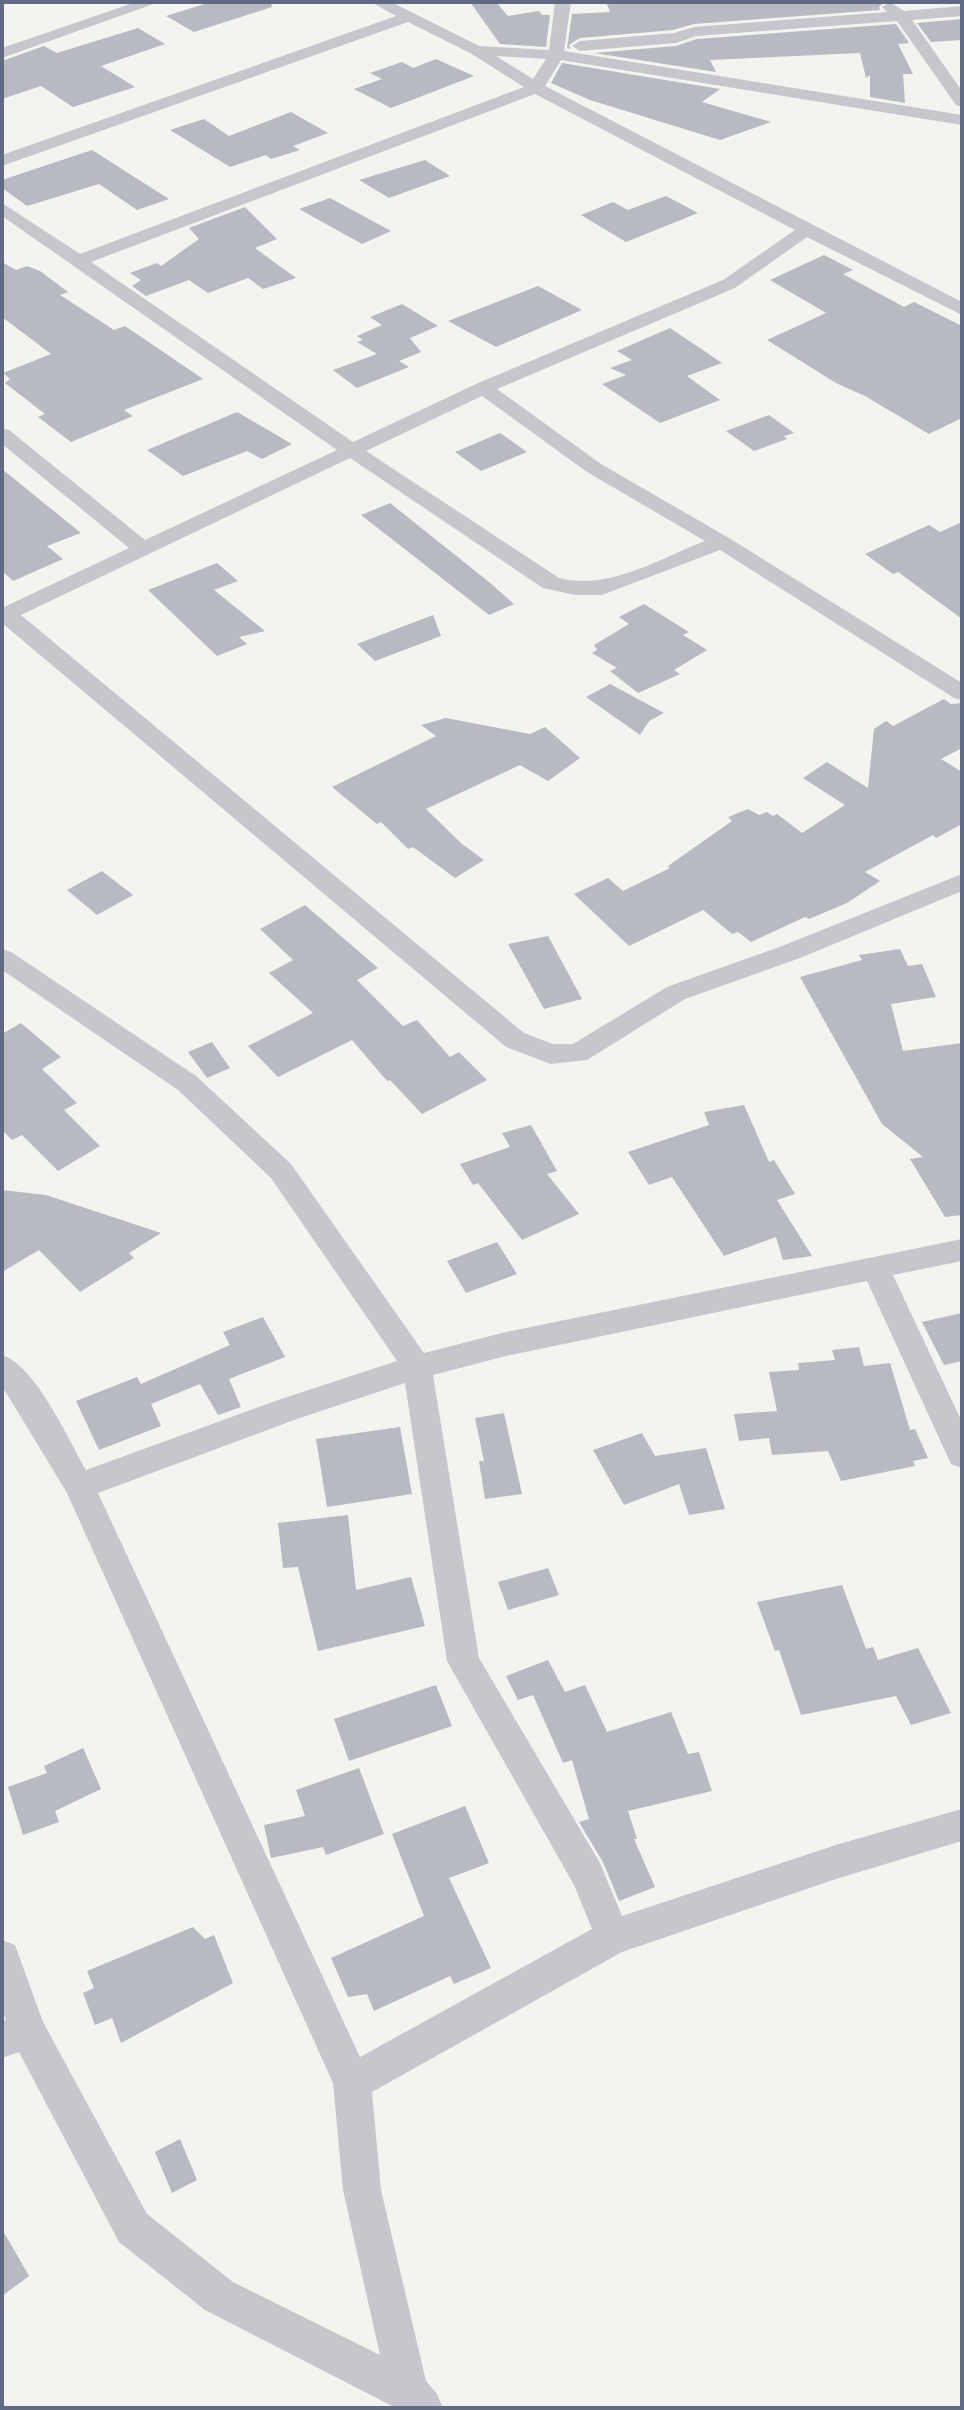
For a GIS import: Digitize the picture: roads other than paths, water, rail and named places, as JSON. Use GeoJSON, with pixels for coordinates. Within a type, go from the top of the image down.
{"type":"FeatureCollection","features":[{"type":"Feature","properties":{"kind":"street"},"geometry":{"type":"LineString","coordinates":[[105,2],[123,12]]}},
{"type":"Feature","properties":{"kind":"street"},"geometry":{"type":"LineString","coordinates":[[2,53],[151,2]]}},
{"type":"Feature","properties":{"kind":"street"},"geometry":{"type":"LineString","coordinates":[[379,2],[476,50],[536,88],[962,309]]}},
{"type":"Feature","properties":{"kind":"street"},"geometry":{"type":"LineString","coordinates":[[80,260],[536,88],[556,52],[563,2]]}},
{"type":"Feature","properties":{"kind":"street"},"geometry":{"type":"LineString","coordinates":[[883,2],[902,17],[962,102]]}},
{"type":"Feature","properties":{"kind":"street"},"geometry":{"type":"LineString","coordinates":[[556,52],[676,38],[694,32],[962,11]]}},
{"type":"Feature","properties":{"kind":"street"},"geometry":{"type":"LineString","coordinates":[[2,161],[409,17]]}},
{"type":"Feature","properties":{"kind":"street"},"geometry":{"type":"LineString","coordinates":[[476,50],[556,52],[962,120]]}},
{"type":"Feature","properties":{"kind":"street"},"geometry":{"type":"LineString","coordinates":[[2,208],[351,450],[551,583],[575,589],[602,589],[722,542]]}},
{"type":"Feature","properties":{"kind":"street"},"geometry":{"type":"LineString","coordinates":[[806,230],[729,284],[483,388],[4,615],[515,1040],[551,1054],[578,1053],[676,993],[791,952],[962,882]]}},
{"type":"Feature","properties":{"kind":"street"},"geometry":{"type":"LineString","coordinates":[[483,388],[594,468],[722,542],[962,693]]}},
{"type":"Feature","properties":{"kind":"street"},"geometry":{"type":"LineString","coordinates":[[3,436],[144,550]]}},
{"type":"Feature","properties":{"kind":"street"},"geometry":{"type":"LineString","coordinates":[[2,958],[187,1083],[281,1171],[417,1367],[463,1661],[588,1875],[613,1937]]}},
{"type":"Feature","properties":{"kind":"street"},"geometry":{"type":"LineString","coordinates":[[79,1486],[289,1409],[417,1367],[506,1344],[962,1250]]}},
{"type":"Feature","properties":{"kind":"street"},"geometry":{"type":"LineString","coordinates":[[875,1267],[962,1455]]}},
{"type":"Feature","properties":{"kind":"street"},"geometry":{"type":"LineString","coordinates":[[8,1382],[79,1486],[352,2082],[362,2190],[416,2400]]}},
{"type":"Feature","properties":{"kind":"street"},"geometry":{"type":"LineString","coordinates":[[352,2082],[613,1937],[839,1861],[962,1825]]}},
{"type":"Feature","properties":{"kind":"street"},"geometry":{"type":"LineString","coordinates":[[2,1958],[15,2036],[133,2228],[219,2296],[416,2400]]}}]}
